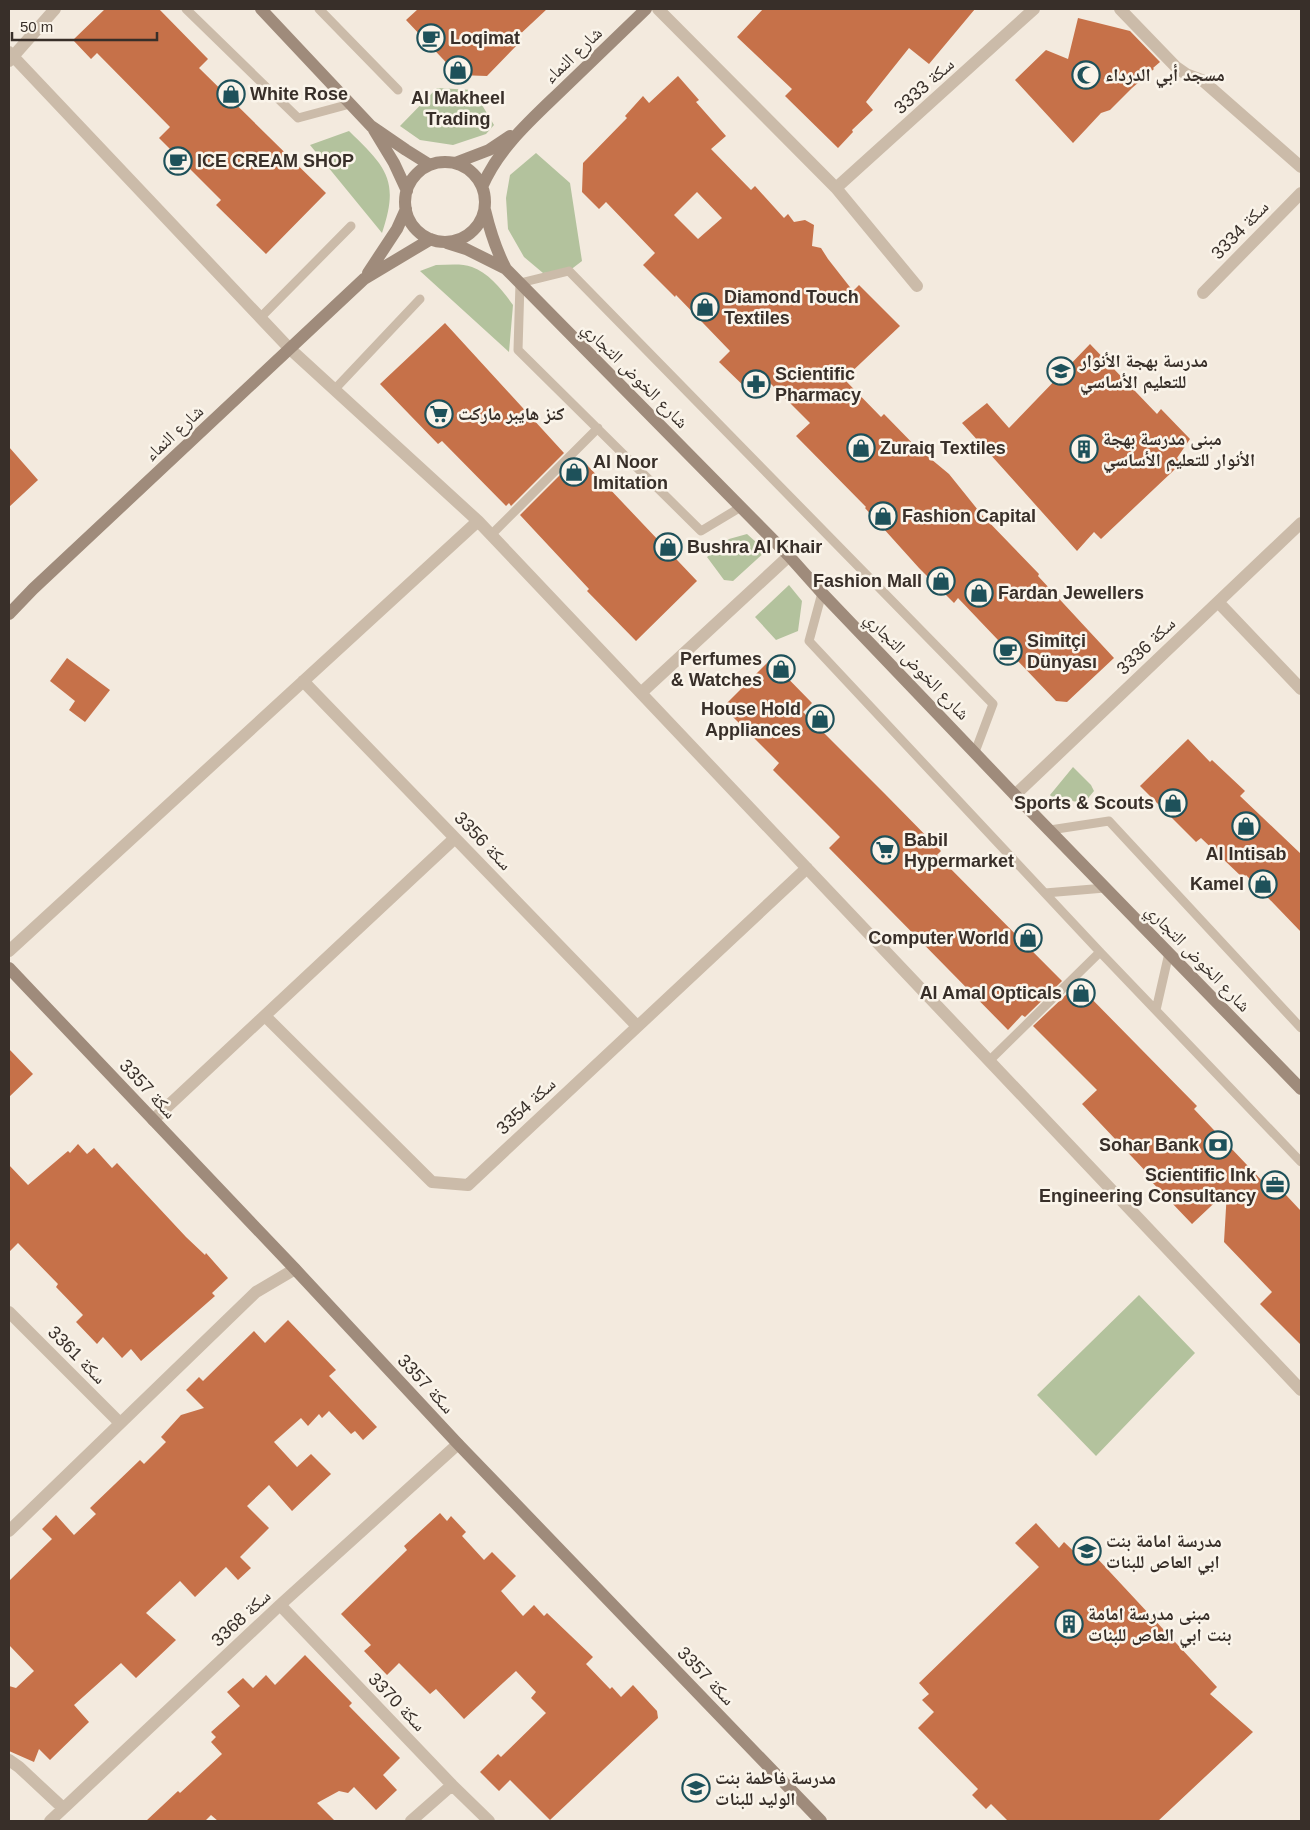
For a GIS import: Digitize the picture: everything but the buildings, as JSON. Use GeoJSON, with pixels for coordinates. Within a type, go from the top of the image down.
{"type":"FeatureCollection","features":[{"type":"Feature","properties":{"kind":"street"},"geometry":{"type":"LineString","coordinates":[[55,9],[10,57],[289,348],[478,521],[1301,1390]]}},
{"type":"Feature","properties":{"kind":"street"},"geometry":{"type":"LineString","coordinates":[[262,9],[371,126],[394,163],[407,191]]}},
{"type":"Feature","properties":{"kind":"street","name":"شارع النماء"},"geometry":{"type":"LineString","coordinates":[[482,187],[488,171],[499,155],[525,126],[646,9]]}},
{"type":"Feature","properties":{"kind":"street"},"geometry":{"type":"LineString","coordinates":[[658,9],[836,188],[918,286]]}},
{"type":"Feature","properties":{"kind":"street","name":"سكة 3333"},"geometry":{"type":"LineString","coordinates":[[836,188],[1034,9]]}},
{"type":"Feature","properties":{"kind":"street"},"geometry":{"type":"LineString","coordinates":[[1120,9],[1176,67],[1186,74],[1202,80],[1301,168]]}},
{"type":"Feature","properties":{"kind":"street"},"geometry":{"type":"LineString","coordinates":[[371,126],[430,165]]}},
{"type":"Feature","properties":{"kind":"street","name":"شارع النماء"},"geometry":{"type":"LineString","coordinates":[[455,163],[489,150],[525,126]]}},
{"type":"Feature","properties":{"kind":"street"},"geometry":{"type":"LineString","coordinates":[[442,162],[455,163],[466,168],[476,176],[482,187],[485,210],[478,224],[469,234],[458,240],[445,242],[431,239],[419,232],[410,222],[406,209],[407,191],[412,180],[420,171],[430,165],[442,162]]}},
{"type":"Feature","properties":{"kind":"street","name":"سكة 3334"},"geometry":{"type":"LineString","coordinates":[[1203,293],[1301,193]]}},
{"type":"Feature","properties":{"kind":"street","name":"شارع النماء"},"geometry":{"type":"LineString","coordinates":[[364,279],[397,229],[406,209]]}},
{"type":"Feature","properties":{"kind":"street","name":"شارع الخوض التجاري"},"geometry":{"type":"LineString","coordinates":[[485,210],[494,244],[506,269],[789,556],[822,593],[1105,888],[1301,1089]]}},
{"type":"Feature","properties":{"kind":"street","name":"شارع النماء"},"geometry":{"type":"LineString","coordinates":[[9,614],[40,582],[364,279],[431,239]]}},
{"type":"Feature","properties":{"kind":"street","name":"شارع الخوض التجاري"},"geometry":{"type":"LineString","coordinates":[[445,242],[466,249],[506,269]]}},
{"type":"Feature","properties":{"kind":"street"},"geometry":{"type":"LineString","coordinates":[[9,951],[478,521]]}},
{"type":"Feature","properties":{"kind":"street","name":"سكة 3336"},"geometry":{"type":"LineString","coordinates":[[1016,795],[1301,523]]}},
{"type":"Feature","properties":{"kind":"street"},"geometry":{"type":"LineString","coordinates":[[641,693],[789,556]]}},
{"type":"Feature","properties":{"kind":"street"},"geometry":{"type":"LineString","coordinates":[[1218,602],[1301,689]]}},
{"type":"Feature","properties":{"kind":"street","name":"سكة 3356"},"geometry":{"type":"LineString","coordinates":[[303,681],[637,1026]]}},
{"type":"Feature","properties":{"kind":"street"},"geometry":{"type":"LineString","coordinates":[[153,1120],[455,838]]}},
{"type":"Feature","properties":{"kind":"street","name":"سكة 3354"},"geometry":{"type":"LineString","coordinates":[[265,1016],[432,1182],[468,1185],[807,868]]}},
{"type":"Feature","properties":{"kind":"street","name":"سكة 3357"},"geometry":{"type":"LineString","coordinates":[[9,968],[458,1444],[821,1821]]}},
{"type":"Feature","properties":{"kind":"street"},"geometry":{"type":"LineString","coordinates":[[9,1530],[256,1292],[294,1269]]}},
{"type":"Feature","properties":{"kind":"street","name":"سكة 3361"},"geometry":{"type":"LineString","coordinates":[[9,1312],[120,1423]]}},
{"type":"Feature","properties":{"kind":"street","name":"سكة 3368"},"geometry":{"type":"LineString","coordinates":[[50,1821],[280,1606],[458,1444]]}},
{"type":"Feature","properties":{"kind":"street","name":"سكة 3370"},"geometry":{"type":"LineString","coordinates":[[280,1606],[489,1821]]}},
{"type":"Feature","properties":{"kind":"street"},"geometry":{"type":"LineString","coordinates":[[9,1760],[19,1766],[63,1808]]}},
{"type":"Feature","properties":{"kind":"street"},"geometry":{"type":"LineString","coordinates":[[411,1821],[452,1785]]}},
{"type":"Feature","properties":{"kind":"lane"},"geometry":{"type":"LineString","coordinates":[[186,9],[298,118],[350,104]]}},
{"type":"Feature","properties":{"kind":"lane"},"geometry":{"type":"LineString","coordinates":[[319,9],[398,90]]}},
{"type":"Feature","properties":{"kind":"lane"},"geometry":{"type":"LineString","coordinates":[[260,318],[351,226]]}},
{"type":"Feature","properties":{"kind":"lane"},"geometry":{"type":"LineString","coordinates":[[741,507],[702,531],[518,350],[520,284],[569,271],[993,704],[975,752]]}},
{"type":"Feature","properties":{"kind":"lane"},"geometry":{"type":"LineString","coordinates":[[334,390],[420,299]]}},
{"type":"Feature","properties":{"kind":"lane"},"geometry":{"type":"LineString","coordinates":[[491,535],[598,428]]}},
{"type":"Feature","properties":{"kind":"lane"},"geometry":{"type":"LineString","coordinates":[[822,593],[809,642],[1100,952],[1301,1162]]}},
{"type":"Feature","properties":{"kind":"lane"},"geometry":{"type":"LineString","coordinates":[[1050,830],[1109,821],[1301,1028]]}},
{"type":"Feature","properties":{"kind":"lane"},"geometry":{"type":"LineString","coordinates":[[1045,893],[1105,888]]}},
{"type":"Feature","properties":{"kind":"lane"},"geometry":{"type":"LineString","coordinates":[[989,1061],[1100,952]]}},
{"type":"Feature","properties":{"kind":"lane"},"geometry":{"type":"LineString","coordinates":[[1156,1010],[1168,953]]}},
{"type":"Feature","properties":{"kind":"green space"},"geometry":{"type":"Polygon","coordinates":[[[437,88],[473,90],[494,125],[486,134],[453,145],[420,140],[400,126],[437,88]]]}},
{"type":"Feature","properties":{"kind":"green space"},"geometry":{"type":"Polygon","coordinates":[[[349,131],[372,155],[386,176],[390,200],[382,233],[310,145],[349,131]]]}},
{"type":"Feature","properties":{"kind":"green space"},"geometry":{"type":"Polygon","coordinates":[[[536,153],[570,183],[582,261],[569,271],[543,273],[524,257],[508,229],[506,198],[510,175],[536,153]]]}},
{"type":"Feature","properties":{"kind":"green space"},"geometry":{"type":"Polygon","coordinates":[[[436,265],[472,267],[490,278],[500,288],[513,305],[509,352],[420,271],[436,265]]]}},
{"type":"Feature","properties":{"kind":"green space"},"geometry":{"type":"Polygon","coordinates":[[[747,534],[766,551],[733,581],[724,580],[707,557],[729,539],[747,534]]]}},
{"type":"Feature","properties":{"kind":"green space"},"geometry":{"type":"Polygon","coordinates":[[[789,585],[802,601],[798,631],[776,640],[755,617],[789,585]]]}},
{"type":"Feature","properties":{"kind":"green space"},"geometry":{"type":"Polygon","coordinates":[[[1073,767],[1091,785],[1094,791],[1084,803],[1072,801],[1063,809],[1050,795],[1073,767]]]}},
{"type":"Feature","properties":{"kind":"green space"},"geometry":{"type":"Polygon","coordinates":[[[1139,1295],[1195,1353],[1096,1456],[1037,1395],[1139,1295]]]}},
{"type":"Feature","properties":{"kind":"place","name":"Loqimat"},"geometry":{"type":"Point","coordinates":[431,38]}},
{"type":"Feature","properties":{"kind":"place","name":"Al Makheel Trading"},"geometry":{"type":"Point","coordinates":[458,70]}},
{"type":"Feature","properties":{"kind":"place","name":"مسجد أبي الدرداء"},"geometry":{"type":"Point","coordinates":[1086,75]}},
{"type":"Feature","properties":{"kind":"place","name":"White Rose"},"geometry":{"type":"Point","coordinates":[231,94]}},
{"type":"Feature","properties":{"kind":"place","name":"ICE CREAM SHOP"},"geometry":{"type":"Point","coordinates":[178,161]}},
{"type":"Feature","properties":{"kind":"place","name":"Diamond Touch Textiles"},"geometry":{"type":"Point","coordinates":[705,307]}},
{"type":"Feature","properties":{"kind":"place","name":"مدرسة بهجة الأنوار للتعليم الأساسي"},"geometry":{"type":"Point","coordinates":[1061,371]}},
{"type":"Feature","properties":{"kind":"place","name":"Scientific Pharmacy"},"geometry":{"type":"Point","coordinates":[756,384]}},
{"type":"Feature","properties":{"kind":"place","name":"كنز هايبر ماركت"},"geometry":{"type":"Point","coordinates":[439,414]}},
{"type":"Feature","properties":{"kind":"place","name":"Zuraiq Textiles"},"geometry":{"type":"Point","coordinates":[861,448]}},
{"type":"Feature","properties":{"kind":"place","name":"مبنى مدرسة بهجة الأنوار للتعليم الأساسي"},"geometry":{"type":"Point","coordinates":[1084,449]}},
{"type":"Feature","properties":{"kind":"place","name":"Al Noor Imitation"},"geometry":{"type":"Point","coordinates":[574,472]}},
{"type":"Feature","properties":{"kind":"place","name":"Fashion Capital"},"geometry":{"type":"Point","coordinates":[883,516]}},
{"type":"Feature","properties":{"kind":"place","name":"Bushra Al Khair"},"geometry":{"type":"Point","coordinates":[668,547]}},
{"type":"Feature","properties":{"kind":"place","name":"Fashion Mall"},"geometry":{"type":"Point","coordinates":[941,581]}},
{"type":"Feature","properties":{"kind":"place","name":"Fardan Jewellers"},"geometry":{"type":"Point","coordinates":[979,593]}},
{"type":"Feature","properties":{"kind":"place","name":"Simitçi Dünyası"},"geometry":{"type":"Point","coordinates":[1008,651]}},
{"type":"Feature","properties":{"kind":"place","name":"Perfumes & Watches"},"geometry":{"type":"Point","coordinates":[781,669]}},
{"type":"Feature","properties":{"kind":"place","name":"House Hold Appliances"},"geometry":{"type":"Point","coordinates":[820,719]}},
{"type":"Feature","properties":{"kind":"place","name":"Sports & Scouts"},"geometry":{"type":"Point","coordinates":[1173,803]}},
{"type":"Feature","properties":{"kind":"place","name":"Al Intisab"},"geometry":{"type":"Point","coordinates":[1246,826]}},
{"type":"Feature","properties":{"kind":"place","name":"Babil Hypermarket"},"geometry":{"type":"Point","coordinates":[885,850]}},
{"type":"Feature","properties":{"kind":"place","name":"Kamel"},"geometry":{"type":"Point","coordinates":[1263,884]}},
{"type":"Feature","properties":{"kind":"place","name":"Computer World"},"geometry":{"type":"Point","coordinates":[1028,938]}},
{"type":"Feature","properties":{"kind":"place","name":"Al Amal Opticals"},"geometry":{"type":"Point","coordinates":[1081,993]}},
{"type":"Feature","properties":{"kind":"place","name":"Sohar Bank"},"geometry":{"type":"Point","coordinates":[1218,1145]}},
{"type":"Feature","properties":{"kind":"place","name":"Scientific Ink Engineering Consultancy"},"geometry":{"type":"Point","coordinates":[1275,1185]}},
{"type":"Feature","properties":{"kind":"place","name":"مدرسة امامة بنت ابي العاص للبنات"},"geometry":{"type":"Point","coordinates":[1087,1551]}},
{"type":"Feature","properties":{"kind":"place","name":"مبنى مدرسة امامة بنت ابي العاص للبنات"},"geometry":{"type":"Point","coordinates":[1069,1624]}},
{"type":"Feature","properties":{"kind":"place","name":"مدرسة فاطمة بنت الوليد للبنات"},"geometry":{"type":"Point","coordinates":[696,1788]}}]}
